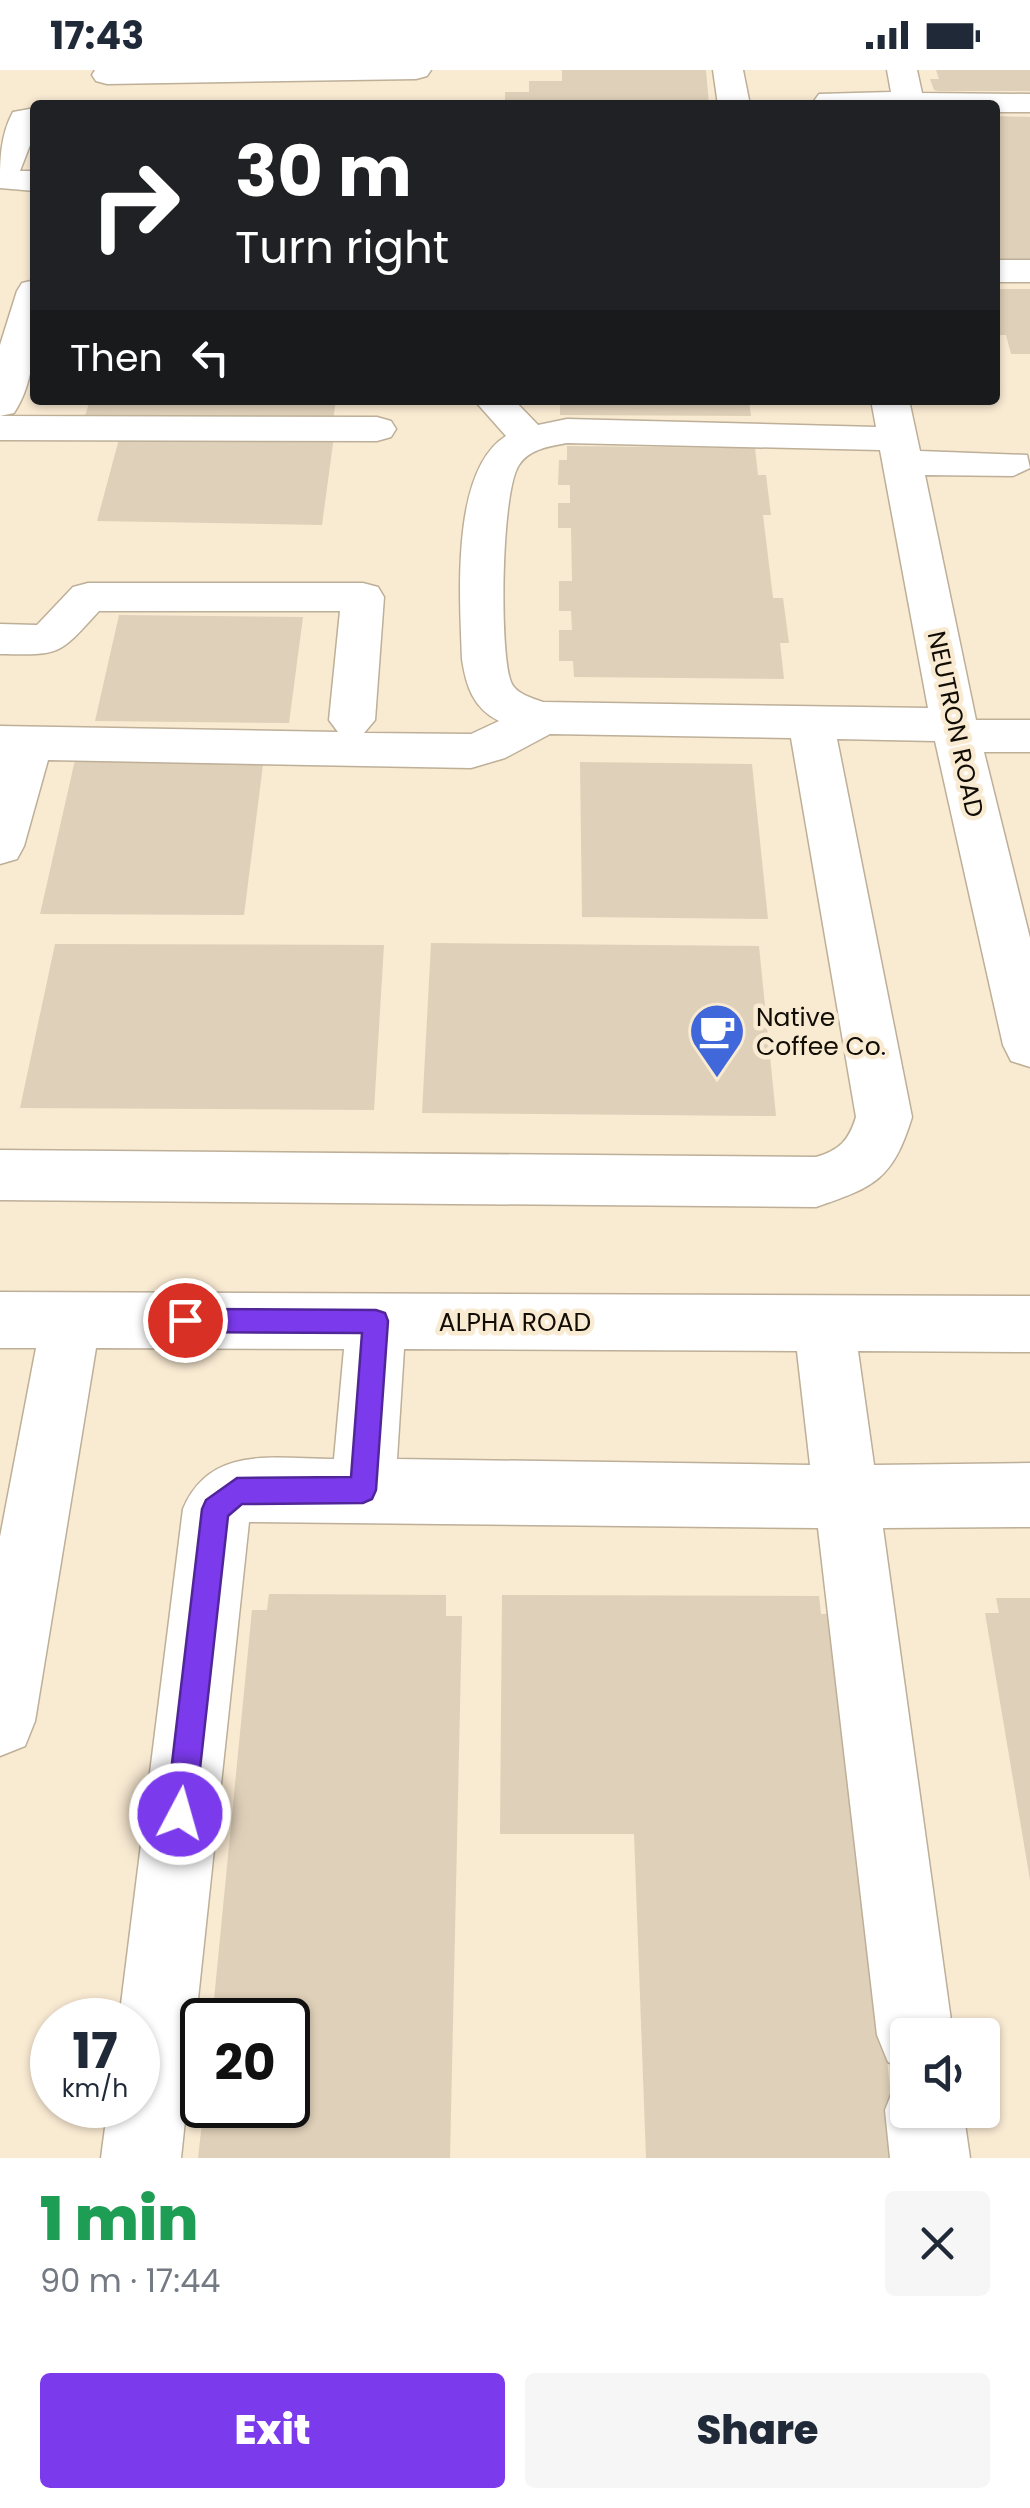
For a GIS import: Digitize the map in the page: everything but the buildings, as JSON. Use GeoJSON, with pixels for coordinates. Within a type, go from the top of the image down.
{"type":"FeatureCollection","features":[{"type":"Feature","properties":{"kind":"street"},"geometry":{"type":"LineString","coordinates":[[728,70],[733,100]]}},
{"type":"Feature","properties":{"kind":"street"},"geometry":{"type":"LineString","coordinates":[[902,70],[908,100]]}},
{"type":"Feature","properties":{"kind":"street"},"geometry":{"type":"LineString","coordinates":[[99,100],[108,72],[417,84]]}},
{"type":"Feature","properties":{"kind":"street"},"geometry":{"type":"LineString","coordinates":[[190,100],[191,96],[417,84]]}},
{"type":"Feature","properties":{"kind":"street"},"geometry":{"type":"LineString","coordinates":[[829,92],[887,100]]}},
{"type":"Feature","properties":{"kind":"street"},"geometry":{"type":"LineString","coordinates":[[1000,103],[1030,103]]}},
{"type":"Feature","properties":{"kind":"street"},"geometry":{"type":"LineString","coordinates":[[30,118],[24,119],[2,176],[10,181],[30,181]]}},
{"type":"Feature","properties":{"kind":"street"},"geometry":{"type":"LineString","coordinates":[[1000,272],[1030,271]]}},
{"type":"Feature","properties":{"kind":"street"},"geometry":{"type":"LineString","coordinates":[[1000,282],[1030,283]]}},
{"type":"Feature","properties":{"kind":"street"},"geometry":{"type":"LineString","coordinates":[[0,405],[30,315]]}},
{"type":"Feature","properties":{"kind":"street"},"geometry":{"type":"LineString","coordinates":[[498,405],[529,438]]}},
{"type":"Feature","properties":{"kind":"street"},"geometry":{"type":"LineString","coordinates":[[0,428],[377,429]]}},
{"type":"Feature","properties":{"kind":"street"},"geometry":{"type":"LineString","coordinates":[[1013,464],[897,434],[567,431],[529,438],[509,450],[495,466],[488,493],[483,665],[493,694],[515,710],[543,718],[810,722],[1030,736]]}},
{"type":"Feature","properties":{"kind":"street","name":"NEUTRON ROAD"},"geometry":{"type":"LineString","coordinates":[[897,434],[956,730],[1030,1045]]}},
{"type":"Feature","properties":{"kind":"street"},"geometry":{"type":"LineString","coordinates":[[0,639],[48,640],[88,598],[363,598],[352,720]]}},
{"type":"Feature","properties":{"kind":"street"},"geometry":{"type":"LineString","coordinates":[[0,846],[14,742],[471,751],[543,718]]}},
{"type":"Feature","properties":{"kind":"street"},"geometry":{"type":"LineString","coordinates":[[0,1175],[816,1182],[859,1168],[874,1154],[884,1117],[810,722]]}},
{"type":"Feature","properties":{"kind":"street","name":"ALPHA ROAD"},"geometry":{"type":"LineString","coordinates":[[0,1320],[1030,1324]]}},
{"type":"Feature","properties":{"kind":"street"},"geometry":{"type":"LineString","coordinates":[[0,1721],[70,1320]]}},
{"type":"Feature","properties":{"kind":"street"},"geometry":{"type":"LineString","coordinates":[[363,1490],[376,1321]]}},
{"type":"Feature","properties":{"kind":"street"},"geometry":{"type":"LineString","coordinates":[[824,1323],[913,2018]]}},
{"type":"Feature","properties":{"kind":"street"},"geometry":{"type":"LineString","coordinates":[[141,2158],[215,1509],[237,1491],[1030,1495]]}},
{"type":"Feature","properties":{"kind":"street"},"geometry":{"type":"LineString","coordinates":[[926,2128],[930,2158]]}},
{"type":"Feature","properties":{"kind":"place","name":"Native Coffee Co."},"geometry":{"type":"Point","coordinates":[717,1080]}},
{"type":"Feature","properties":{"kind":"route"},"geometry":{"type":"LineString","coordinates":[[180,1814],[215,1509],[237,1491],[363,1490],[376,1321],[185,1320]]}}]}
